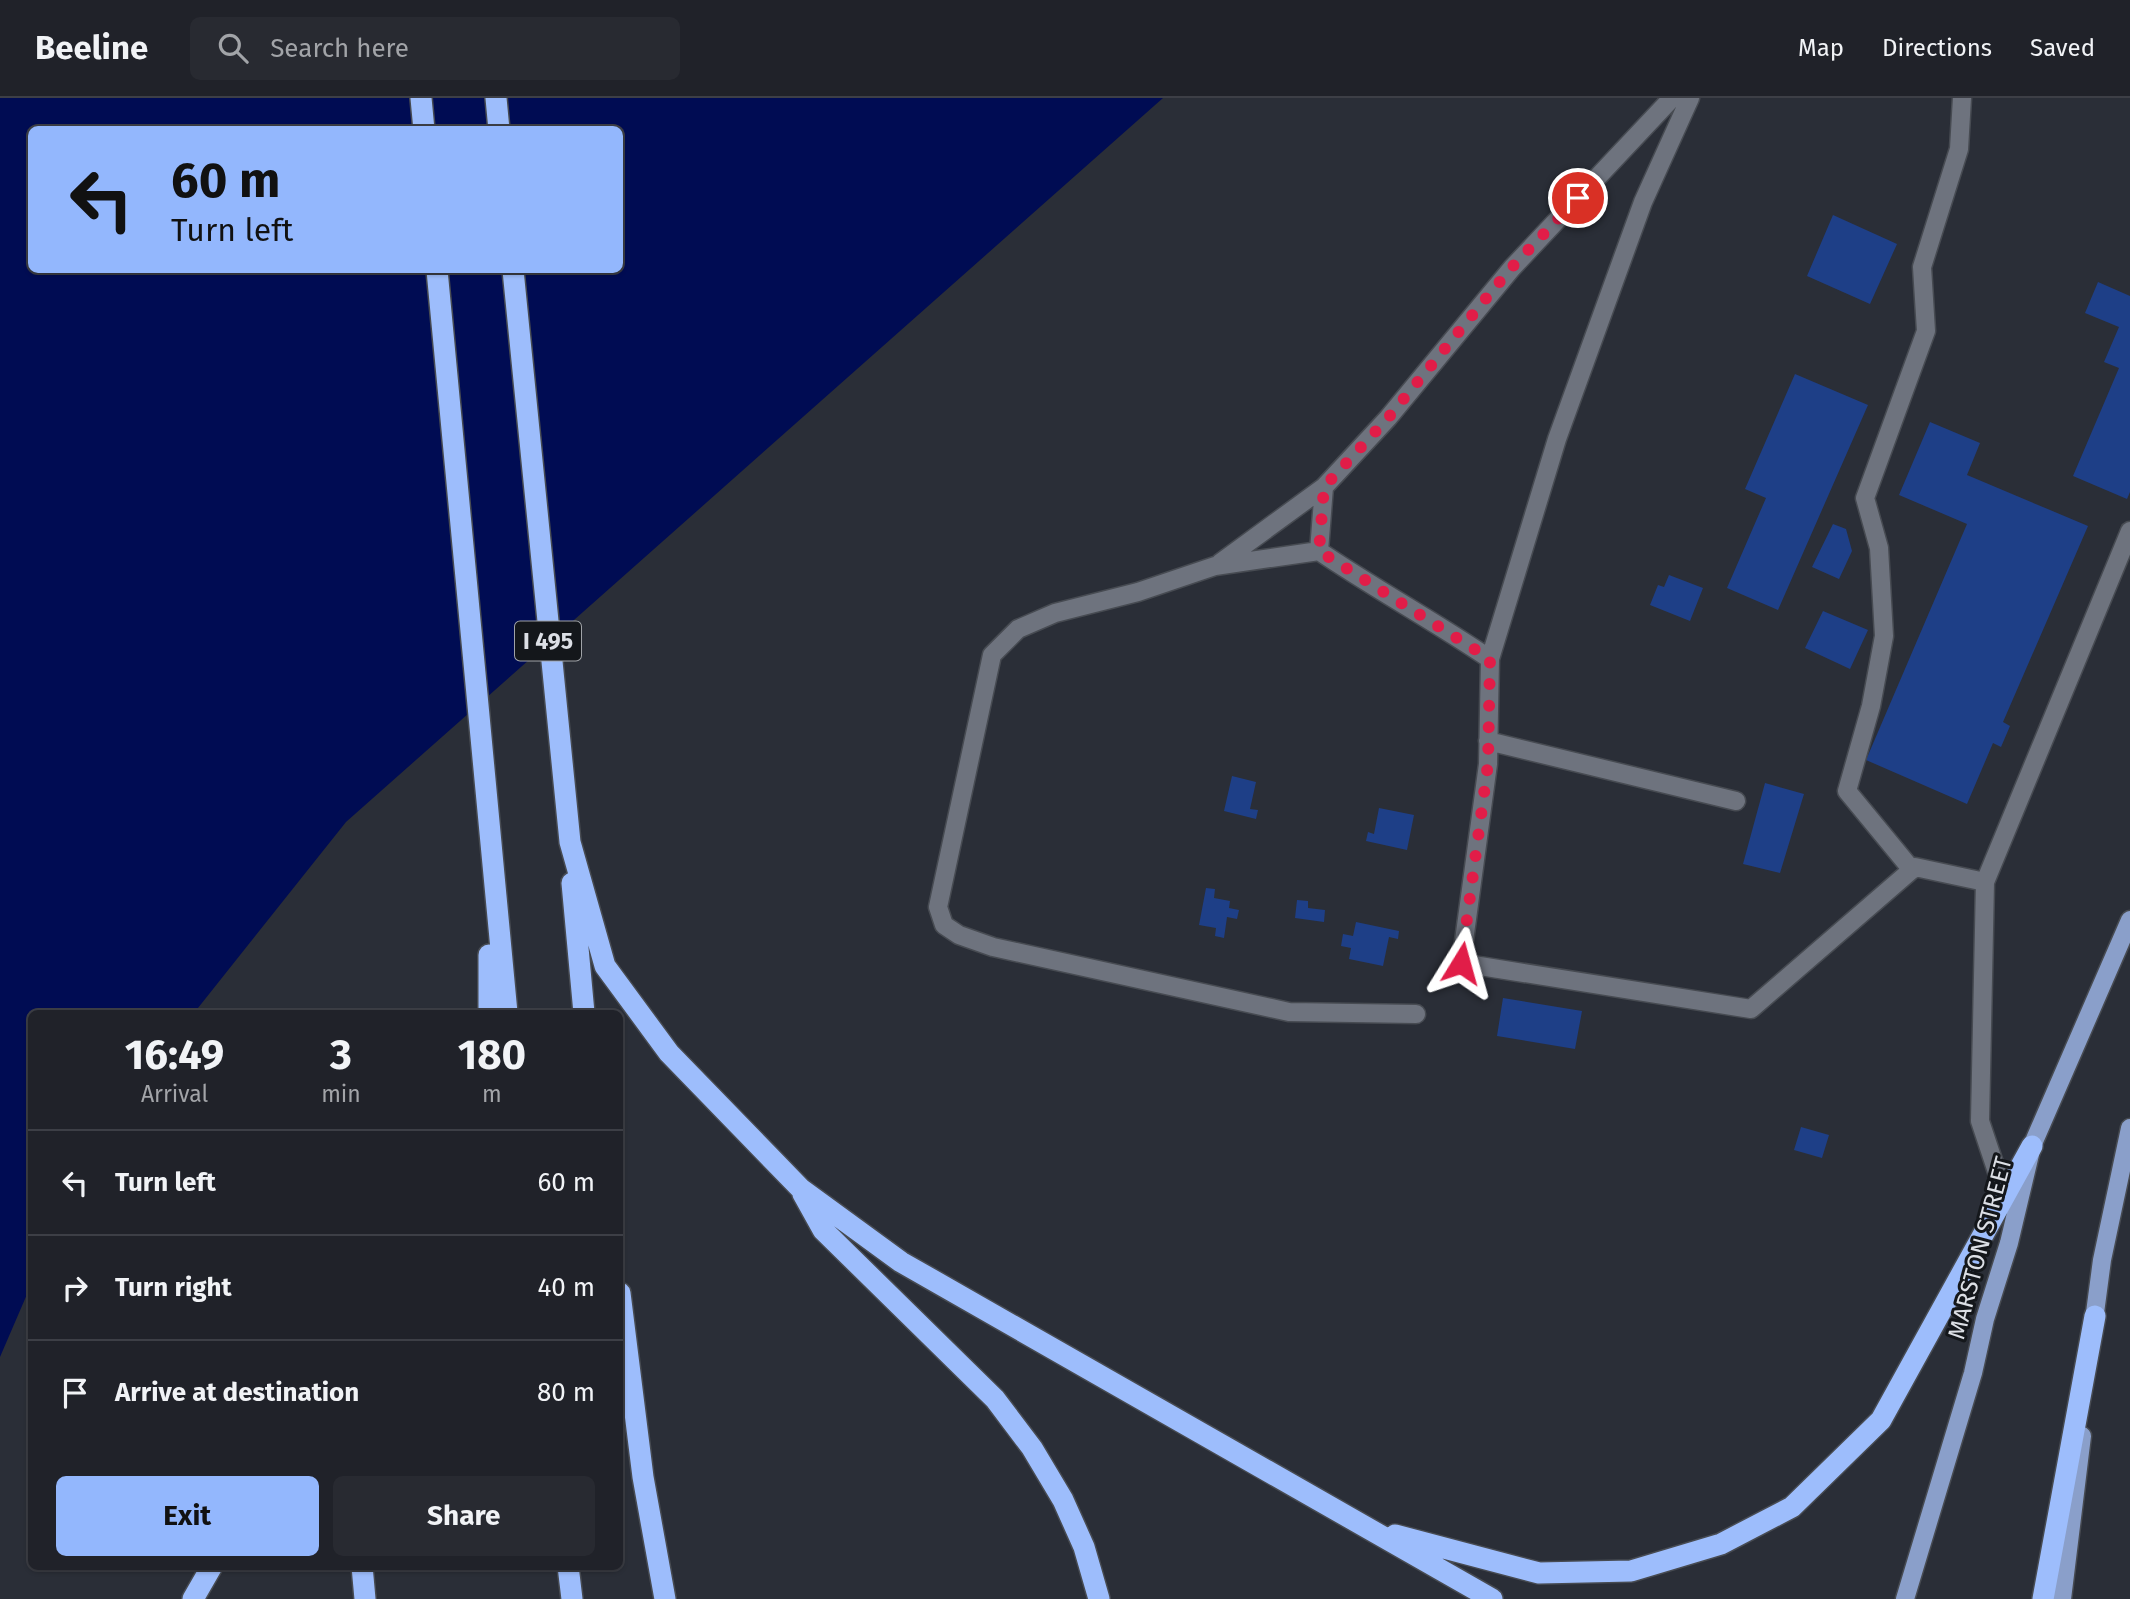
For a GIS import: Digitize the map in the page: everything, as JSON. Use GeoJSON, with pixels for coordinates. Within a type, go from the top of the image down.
{"type":"FeatureCollection","features":[{"type":"Feature","properties":{"kind":"highway"},"geometry":{"type":"LineString","coordinates":[[412,98],[415,126]]}},
{"type":"Feature","properties":{"kind":"highway"},"geometry":{"type":"LineString","coordinates":[[421,98],[424,126]]}},
{"type":"Feature","properties":{"kind":"highway"},"geometry":{"type":"LineString","coordinates":[[495,98],[498,126]]}},
{"type":"Feature","properties":{"kind":"highway"},"geometry":{"type":"LineString","coordinates":[[429,273],[489,894],[489,1010]]}},
{"type":"Feature","properties":{"kind":"highway"},"geometry":{"type":"LineString","coordinates":[[437,273],[507,1010]]}},
{"type":"Feature","properties":{"kind":"highway"},"geometry":{"type":"LineString","coordinates":[[512,273],[570,842],[605,966],[669,1054],[800,1189],[901,1262],[1492,1599]]}},
{"type":"Feature","properties":{"kind":"highway","name":"I 495"},"geometry":{"type":"LineString","coordinates":[[512,273],[584,1010]]}},
{"type":"Feature","properties":{"kind":"highway"},"geometry":{"type":"LineString","coordinates":[[1364,1526],[1539,1573],[1630,1572],[1721,1544],[1792,1507],[1881,1420],[2032,1146]]}},
{"type":"Feature","properties":{"kind":"highway"},"geometry":{"type":"LineString","coordinates":[[800,1189],[823,1230],[995,1399],[1032,1448],[1063,1500],[1079,1535],[1099,1599]]}},
{"type":"Feature","properties":{"kind":"highway"},"geometry":{"type":"LineString","coordinates":[[2043,1599],[2095,1316]]}},
{"type":"Feature","properties":{"kind":"highway"},"geometry":{"type":"LineString","coordinates":[[623,1317],[643,1477],[665,1599]]}},
{"type":"Feature","properties":{"kind":"highway"},"geometry":{"type":"LineString","coordinates":[[193,1599],[210,1570]]}},
{"type":"Feature","properties":{"kind":"highway"},"geometry":{"type":"LineString","coordinates":[[362,1570],[365,1599]]}},
{"type":"Feature","properties":{"kind":"highway"},"geometry":{"type":"LineString","coordinates":[[568,1570],[572,1599]]}},
{"type":"Feature","properties":{"kind":"main road","name":"MARSTON STREET"},"geometry":{"type":"LineString","coordinates":[[1905,1599],[1973,1373],[1985,1319],[2009,1243],[2032,1146],[2130,920]]}},
{"type":"Feature","properties":{"kind":"main road"},"geometry":{"type":"LineString","coordinates":[[2062,1599],[2102,1260],[2130,1128]]}},
{"type":"Feature","properties":{"kind":"lane"},"geometry":{"type":"LineString","coordinates":[[1215,566],[1324,487],[1388,418],[1511,268],[1672,98]]}},
{"type":"Feature","properties":{"kind":"lane"},"geometry":{"type":"LineString","coordinates":[[1690,98],[1643,202],[1557,439],[1490,659],[1488,764],[1461,963],[1751,1009],[1915,867],[1985,882]]}},
{"type":"Feature","properties":{"kind":"lane"},"geometry":{"type":"LineString","coordinates":[[1912,870],[1847,791],[1871,706],[1884,636],[1879,548],[1866,498],[1926,331],[1922,267],[1959,149],[1962,98]]}},
{"type":"Feature","properties":{"kind":"lane"},"geometry":{"type":"LineString","coordinates":[[1319,551],[1324,487]]}},
{"type":"Feature","properties":{"kind":"lane"},"geometry":{"type":"LineString","coordinates":[[2005,1196],[1980,1121],[1985,882],[2130,530]]}},
{"type":"Feature","properties":{"kind":"lane"},"geometry":{"type":"LineString","coordinates":[[1416,1014],[1289,1012],[993,947],[959,935],[944,925],[938,907],[992,654],[1018,629],[1055,613],[1138,592],[1215,566],[1319,551],[1490,659]]}},
{"type":"Feature","properties":{"kind":"lane"},"geometry":{"type":"LineString","coordinates":[[1488,741],[1736,801]]}},
{"type":"Feature","properties":{"kind":"shaded area"},"geometry":{"type":"Polygon","coordinates":[[[0,98],[1163,98],[346,822],[196,1010],[28,1010],[28,1292],[0,1357],[0,98]]]}},
{"type":"Feature","properties":{"kind":"building"},"geometry":{"type":"Polygon","coordinates":[[[1833,215],[1897,244],[1870,304],[1807,276],[1833,215]]]}},
{"type":"Feature","properties":{"kind":"building"},"geometry":{"type":"Polygon","coordinates":[[[2098,282],[2130,296],[2130,492],[2127,499],[2073,476],[2119,368],[2104,362],[2119,327],[2085,313],[2098,282]]]}},
{"type":"Feature","properties":{"kind":"building"},"geometry":{"type":"Polygon","coordinates":[[[1795,374],[1868,405],[1778,610],[1727,588],[1766,498],[1745,489],[1795,374]]]}},
{"type":"Feature","properties":{"kind":"building"},"geometry":{"type":"Polygon","coordinates":[[[1930,422],[1980,443],[1967,475],[2088,526],[2003,722],[2010,726],[2001,747],[1993,743],[1967,804],[1866,760],[1967,524],[1899,495],[1930,422]]]}},
{"type":"Feature","properties":{"kind":"building"},"geometry":{"type":"Polygon","coordinates":[[[1833,524],[1846,529],[1852,551],[1839,579],[1812,567],[1833,524]]]}},
{"type":"Feature","properties":{"kind":"building"},"geometry":{"type":"Polygon","coordinates":[[[1669,575],[1703,588],[1690,621],[1650,605],[1658,585],[1664,587],[1669,575]]]}},
{"type":"Feature","properties":{"kind":"building"},"geometry":{"type":"Polygon","coordinates":[[[1823,611],[1868,630],[1850,669],[1805,648],[1823,611]]]}},
{"type":"Feature","properties":{"kind":"building"},"geometry":{"type":"Polygon","coordinates":[[[1232,776],[1256,782],[1250,809],[1258,810],[1256,819],[1224,811],[1232,776]]]}},
{"type":"Feature","properties":{"kind":"building"},"geometry":{"type":"Polygon","coordinates":[[[1765,783],[1804,794],[1780,873],[1743,864],[1765,783]]]}},
{"type":"Feature","properties":{"kind":"building"},"geometry":{"type":"Polygon","coordinates":[[[1379,808],[1414,815],[1407,850],[1366,841],[1368,832],[1374,834],[1379,808]]]}},
{"type":"Feature","properties":{"kind":"building"},"geometry":{"type":"Polygon","coordinates":[[[1206,888],[1215,889],[1214,898],[1230,901],[1229,908],[1239,910],[1237,919],[1227,917],[1224,938],[1215,936],[1216,928],[1199,925],[1206,888]]]}},
{"type":"Feature","properties":{"kind":"building"},"geometry":{"type":"Polygon","coordinates":[[[1297,900],[1308,901],[1308,908],[1325,910],[1324,922],[1295,918],[1297,900]]]}},
{"type":"Feature","properties":{"kind":"building"},"geometry":{"type":"Polygon","coordinates":[[[1356,922],[1399,931],[1398,939],[1389,937],[1383,966],[1349,959],[1351,948],[1341,946],[1343,934],[1353,936],[1356,922]]]}},
{"type":"Feature","properties":{"kind":"building"},"geometry":{"type":"Polygon","coordinates":[[[1503,998],[1582,1011],[1575,1049],[1497,1036],[1503,998]]]}},
{"type":"Feature","properties":{"kind":"building"},"geometry":{"type":"Polygon","coordinates":[[[1801,1127],[1829,1135],[1822,1158],[1794,1150],[1801,1127]]]}},
{"type":"Feature","properties":{"kind":"route"},"geometry":{"type":"LineString","coordinates":[[1461,963],[1488,764],[1490,659],[1442,626],[1368,584],[1319,551],[1324,487],[1388,418],[1511,268],[1578,198]]}}]}
